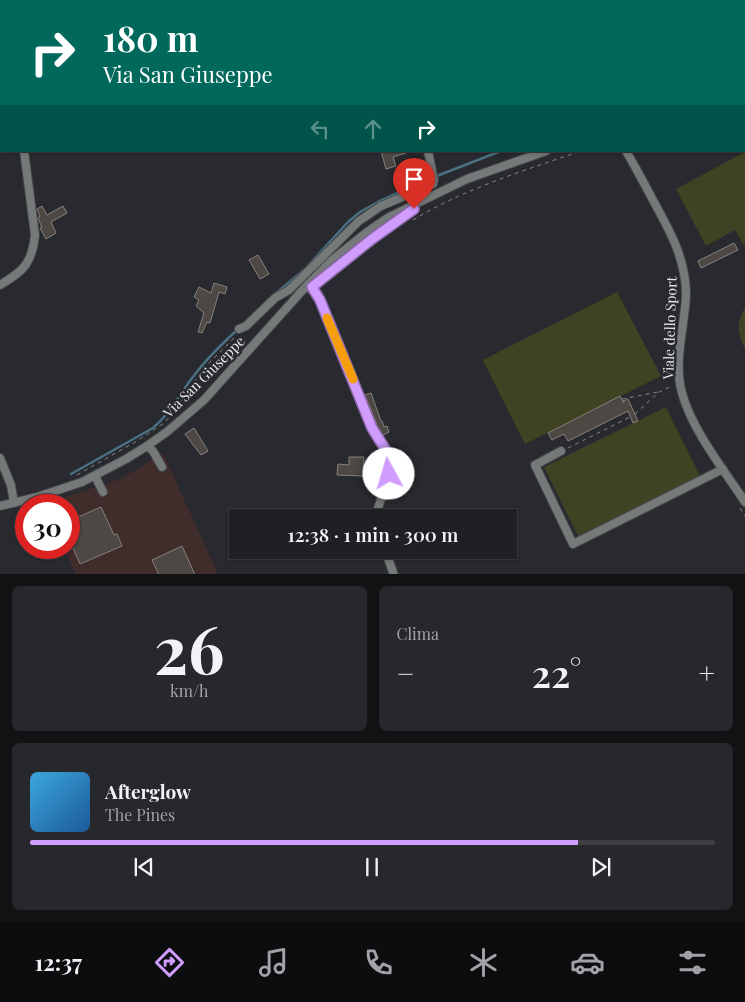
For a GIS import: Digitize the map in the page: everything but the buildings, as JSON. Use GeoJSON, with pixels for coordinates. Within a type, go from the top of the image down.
{"type":"FeatureCollection","features":[{"type":"Feature","properties":{"kind":"street"},"geometry":{"type":"LineString","coordinates":[[0,285],[17,275],[25,267],[31,257],[34,246],[35,235],[24,152]]}},
{"type":"Feature","properties":{"kind":"street"},"geometry":{"type":"LineString","coordinates":[[240,331],[275,298],[289,290],[360,221],[381,206],[430,186],[434,177],[428,152]]}},
{"type":"Feature","properties":{"kind":"street","name":"Via San Giuseppe"},"geometry":{"type":"LineString","coordinates":[[0,506],[61,490],[95,476],[147,446],[168,431],[204,400],[332,260],[426,200],[467,179],[543,152]]}},
{"type":"Feature","properties":{"kind":"street","name":"Viale dello Sport"},"geometry":{"type":"LineString","coordinates":[[627,152],[668,228],[684,272],[686,294],[679,362],[680,384],[689,412],[745,502]]}},
{"type":"Feature","properties":{"kind":"street"},"geometry":{"type":"LineString","coordinates":[[360,221],[369,236]]}},
{"type":"Feature","properties":{"kind":"street"},"geometry":{"type":"LineString","coordinates":[[311,285],[320,300],[372,428],[390,460],[389,474],[378,509]]}},
{"type":"Feature","properties":{"kind":"street"},"geometry":{"type":"LineString","coordinates":[[147,446],[153,451],[162,467]]}},
{"type":"Feature","properties":{"kind":"street"},"geometry":{"type":"LineString","coordinates":[[561,452],[535,465],[573,544],[724,469]]}},
{"type":"Feature","properties":{"kind":"street"},"geometry":{"type":"LineString","coordinates":[[0,458],[11,485],[14,503]]}},
{"type":"Feature","properties":{"kind":"street"},"geometry":{"type":"LineString","coordinates":[[95,476],[102,492]]}},
{"type":"Feature","properties":{"kind":"street"},"geometry":{"type":"LineString","coordinates":[[388,559],[394,574]]}},
{"type":"Feature","properties":{"kind":"path"},"geometry":{"type":"LineString","coordinates":[[409,222],[439,205],[496,179],[578,152]]}},
{"type":"Feature","properties":{"kind":"path"},"geometry":{"type":"LineString","coordinates":[[74,476],[137,441],[164,423],[177,408],[203,369],[240,331]]}},
{"type":"Feature","properties":{"kind":"path"},"geometry":{"type":"LineString","coordinates":[[622,399],[659,392],[673,386]]}},
{"type":"Feature","properties":{"kind":"path"},"geometry":{"type":"LineString","coordinates":[[635,414],[659,392]]}},
{"type":"Feature","properties":{"kind":"path"},"geometry":{"type":"LineString","coordinates":[[561,452],[630,417]]}},
{"type":"Feature","properties":{"kind":"shaded area"},"geometry":{"type":"Polygon","coordinates":[[[163,453],[218,574],[76,574],[69,559],[80,559],[80,494],[75,494],[121,479],[163,453]]]}},
{"type":"Feature","properties":{"kind":"green space"},"geometry":{"type":"Polygon","coordinates":[[[745,152],[745,247],[735,230],[706,246],[676,189],[745,152]]]}},
{"type":"Feature","properties":{"kind":"green space"},"geometry":{"type":"Polygon","coordinates":[[[617,292],[661,376],[525,444],[483,360],[617,292]]]}},
{"type":"Feature","properties":{"kind":"green space"},"geometry":{"type":"Polygon","coordinates":[[[745,307],[745,349],[740,337],[739,323],[745,307]]]}},
{"type":"Feature","properties":{"kind":"green space"},"geometry":{"type":"Polygon","coordinates":[[[666,407],[700,476],[578,536],[544,467],[666,407]]]}},
{"type":"Feature","properties":{"kind":"waterway"},"geometry":{"type":"LineString","coordinates":[[274,295],[305,269],[348,222],[360,212],[429,179],[498,152]]}},
{"type":"Feature","properties":{"kind":"waterway"},"geometry":{"type":"LineString","coordinates":[[71,474],[153,428],[160,422],[206,361],[237,330]]}},
{"type":"Feature","properties":{"kind":"slow traffic"},"geometry":{"type":"LineString","coordinates":[[327,318],[353,379]]}},
{"type":"Feature","properties":{"kind":"route"},"geometry":{"type":"LineString","coordinates":[[389,474],[390,460],[385,447],[376,437],[320,300],[312,287],[372,239],[414,209]]}}]}
